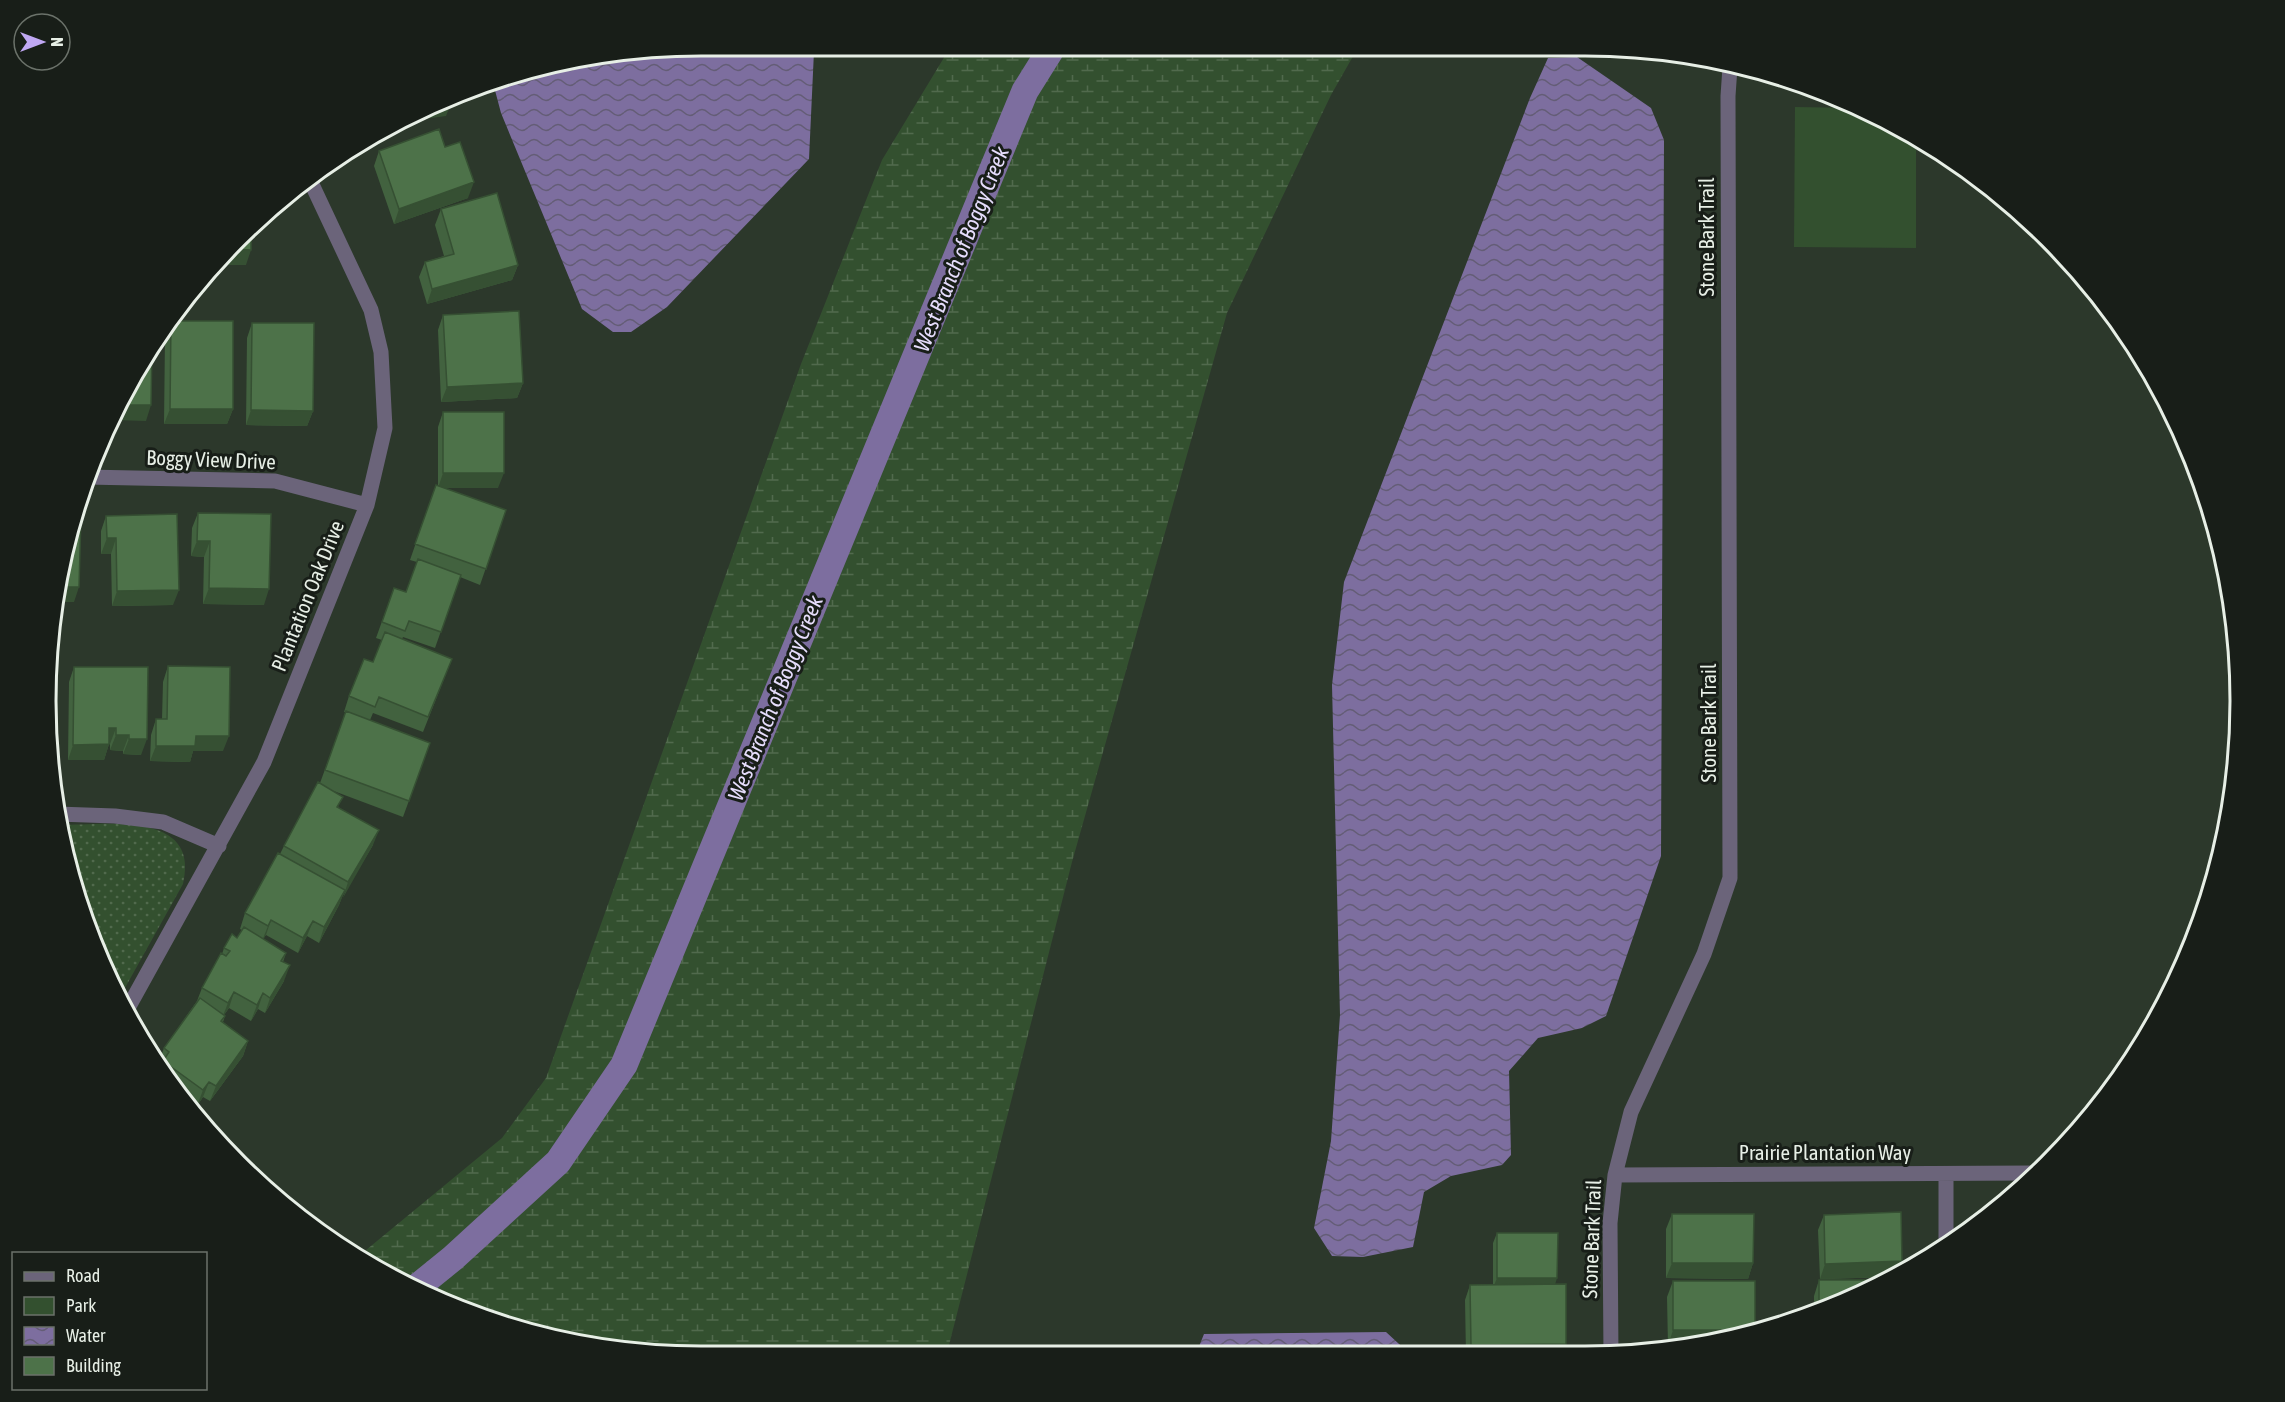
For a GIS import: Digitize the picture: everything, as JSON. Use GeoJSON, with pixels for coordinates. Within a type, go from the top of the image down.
{"type":"FeatureCollection","features":[{"type":"Feature","properties":{"kind":"street","name":"Stone Bark Trail"},"geometry":{"type":"LineString","coordinates":[[1611,1345],[1611,1222],[1615,1175],[1631,1112],[1704,954],[1730,878],[1730,72]]}},
{"type":"Feature","properties":{"kind":"street","name":"Plantation Oak Drive"},"geometry":{"type":"LineString","coordinates":[[131,1003],[264,762],[367,505],[385,428],[381,352],[371,310],[313,186]]}},
{"type":"Feature","properties":{"kind":"street","name":"Boggy View Drive"},"geometry":{"type":"LineString","coordinates":[[96,477],[274,481],[367,505]]}},
{"type":"Feature","properties":{"kind":"street"},"geometry":{"type":"LineString","coordinates":[[66,814],[115,816],[163,822],[219,846]]}},
{"type":"Feature","properties":{"kind":"street","name":"Prairie Plantation Way"},"geometry":{"type":"LineString","coordinates":[[1615,1175],[2023,1173]]}},
{"type":"Feature","properties":{"kind":"street"},"geometry":{"type":"LineString","coordinates":[[1946,1174],[1946,1236]]}},
{"type":"Feature","properties":{"kind":"green space"},"geometry":{"type":"Polygon","coordinates":[[[945,56],[1353,56],[1331,95],[1227,313],[1072,862],[949,1346],[659,1345],[617,1341],[534,1325],[454,1297],[416,1280],[364,1252],[502,1138],[546,1078],[801,364],[882,160],[945,56]]]}},
{"type":"Feature","properties":{"kind":"green space"},"geometry":{"type":"Polygon","coordinates":[[[1795,107],[1837,108],[1916,148],[1916,248],[1794,247],[1795,107]]]}},
{"type":"Feature","properties":{"kind":"green space"},"geometry":{"type":"Polygon","coordinates":[[[123,824],[164,833],[178,844],[185,860],[183,884],[124,990],[90,908],[77,868],[68,825],[123,824]]]}},
{"type":"Feature","properties":{"kind":"water"},"geometry":{"type":"Polygon","coordinates":[[[814,56],[809,159],[667,307],[631,332],[613,332],[582,309],[501,113],[495,90],[534,77],[575,68],[659,57],[814,56]]]}},
{"type":"Feature","properties":{"kind":"water"},"geometry":{"type":"Polygon","coordinates":[[[1577,57],[1651,108],[1664,140],[1661,856],[1606,1016],[1582,1028],[1538,1038],[1509,1071],[1511,1155],[1502,1165],[1451,1176],[1424,1192],[1413,1247],[1363,1257],[1332,1256],[1314,1228],[1331,1141],[1340,1015],[1332,685],[1344,582],[1530,98],[1548,58],[1577,57]]]}},
{"type":"Feature","properties":{"kind":"water"},"geometry":{"type":"Polygon","coordinates":[[[1386,1332],[1401,1346],[1199,1346],[1204,1334],[1386,1332]]]}},
{"type":"Feature","properties":{"kind":"building"},"geometry":{"type":"Polygon","coordinates":[[[439,129],[445,147],[460,142],[474,182],[399,209],[379,151],[439,129]]]}},
{"type":"Feature","properties":{"kind":"building"},"geometry":{"type":"Polygon","coordinates":[[[497,193],[518,265],[432,289],[425,262],[454,254],[441,209],[497,193]]]}},
{"type":"Feature","properties":{"kind":"building"},"geometry":{"type":"Polygon","coordinates":[[[251,239],[251,250],[241,250],[251,239]]]}},
{"type":"Feature","properties":{"kind":"building"},"geometry":{"type":"Polygon","coordinates":[[[519,311],[523,383],[447,387],[443,315],[519,311]]]}},
{"type":"Feature","properties":{"kind":"building"},"geometry":{"type":"Polygon","coordinates":[[[179,321],[233,321],[233,409],[170,409],[171,333],[179,321]]]}},
{"type":"Feature","properties":{"kind":"building"},"geometry":{"type":"Polygon","coordinates":[[[252,323],[314,323],[313,411],[251,410],[252,323]]]}},
{"type":"Feature","properties":{"kind":"building"},"geometry":{"type":"Polygon","coordinates":[[[152,362],[151,405],[128,405],[152,362]]]}},
{"type":"Feature","properties":{"kind":"building"},"geometry":{"type":"Polygon","coordinates":[[[443,412],[504,412],[504,473],[443,473],[443,412]]]}},
{"type":"Feature","properties":{"kind":"building"},"geometry":{"type":"Polygon","coordinates":[[[436,485],[506,510],[486,569],[415,544],[436,485]]]}},
{"type":"Feature","properties":{"kind":"building"},"geometry":{"type":"Polygon","coordinates":[[[198,513],[271,514],[269,589],[209,588],[210,541],[197,541],[198,513]]]}},
{"type":"Feature","properties":{"kind":"building"},"geometry":{"type":"Polygon","coordinates":[[[177,514],[179,590],[117,591],[116,538],[107,538],[106,516],[177,514]]]}},
{"type":"Feature","properties":{"kind":"building"},"geometry":{"type":"Polygon","coordinates":[[[81,522],[79,587],[66,587],[81,522]]]}},
{"type":"Feature","properties":{"kind":"building"},"geometry":{"type":"Polygon","coordinates":[[[418,559],[461,575],[441,632],[409,621],[405,631],[382,622],[394,588],[406,592],[418,559]]]}},
{"type":"Feature","properties":{"kind":"building"},"geometry":{"type":"Polygon","coordinates":[[[385,632],[452,659],[428,717],[379,697],[375,707],[349,696],[364,659],[373,662],[385,632]]]}},
{"type":"Feature","properties":{"kind":"building"},"geometry":{"type":"Polygon","coordinates":[[[168,666],[230,667],[229,736],[196,736],[195,746],[156,746],[156,719],[167,719],[168,666]]]}},
{"type":"Feature","properties":{"kind":"building"},"geometry":{"type":"Polygon","coordinates":[[[74,667],[148,667],[147,739],[129,739],[129,735],[116,735],[116,728],[109,728],[109,744],[73,745],[74,667]]]}},
{"type":"Feature","properties":{"kind":"building"},"geometry":{"type":"Polygon","coordinates":[[[346,711],[430,743],[409,801],[325,770],[346,711]]]}},
{"type":"Feature","properties":{"kind":"building"},"geometry":{"type":"Polygon","coordinates":[[[318,782],[343,797],[337,807],[379,830],[348,882],[284,846],[318,782]]]}},
{"type":"Feature","properties":{"kind":"building"},"geometry":{"type":"Polygon","coordinates":[[[278,853],[345,890],[324,927],[313,921],[303,938],[271,920],[268,926],[245,913],[278,853]]]}},
{"type":"Feature","properties":{"kind":"building"},"geometry":{"type":"Polygon","coordinates":[[[244,927],[286,953],[281,961],[290,965],[270,998],[263,993],[257,1005],[234,992],[228,1003],[202,988],[221,953],[226,956],[230,951],[224,948],[232,934],[237,938],[244,927]]]}},
{"type":"Feature","properties":{"kind":"building"},"geometry":{"type":"Polygon","coordinates":[[[200,998],[225,1016],[221,1021],[248,1041],[216,1086],[209,1082],[203,1090],[167,1064],[164,1060],[169,1052],[164,1048],[200,998]]]}},
{"type":"Feature","properties":{"kind":"building"},"geometry":{"type":"Polygon","coordinates":[[[1901,1212],[1902,1261],[1825,1264],[1824,1215],[1901,1212]]]}},
{"type":"Feature","properties":{"kind":"building"},"geometry":{"type":"Polygon","coordinates":[[[1672,1214],[1754,1214],[1753,1263],[1672,1263],[1672,1214]]]}},
{"type":"Feature","properties":{"kind":"building"},"geometry":{"type":"Polygon","coordinates":[[[1497,1233],[1558,1233],[1557,1278],[1497,1278],[1497,1233]]]}},
{"type":"Feature","properties":{"kind":"building"},"geometry":{"type":"Polygon","coordinates":[[[1819,1280],[1869,1280],[1831,1297],[1819,1302],[1819,1280]]]}},
{"type":"Feature","properties":{"kind":"building"},"geometry":{"type":"Polygon","coordinates":[[[1673,1281],[1755,1281],[1755,1324],[1728,1330],[1673,1330],[1673,1281]]]}},
{"type":"Feature","properties":{"kind":"building"},"geometry":{"type":"Polygon","coordinates":[[[1566,1284],[1566,1344],[1471,1345],[1470,1285],[1566,1284]]]}},
{"type":"Feature","properties":{"kind":"waterway","name":"West Branch of Boggy Creek"},"geometry":{"type":"LineString","coordinates":[[422,1283],[453,1258],[558,1162],[624,1065],[1025,91],[1047,56]]}}]}
